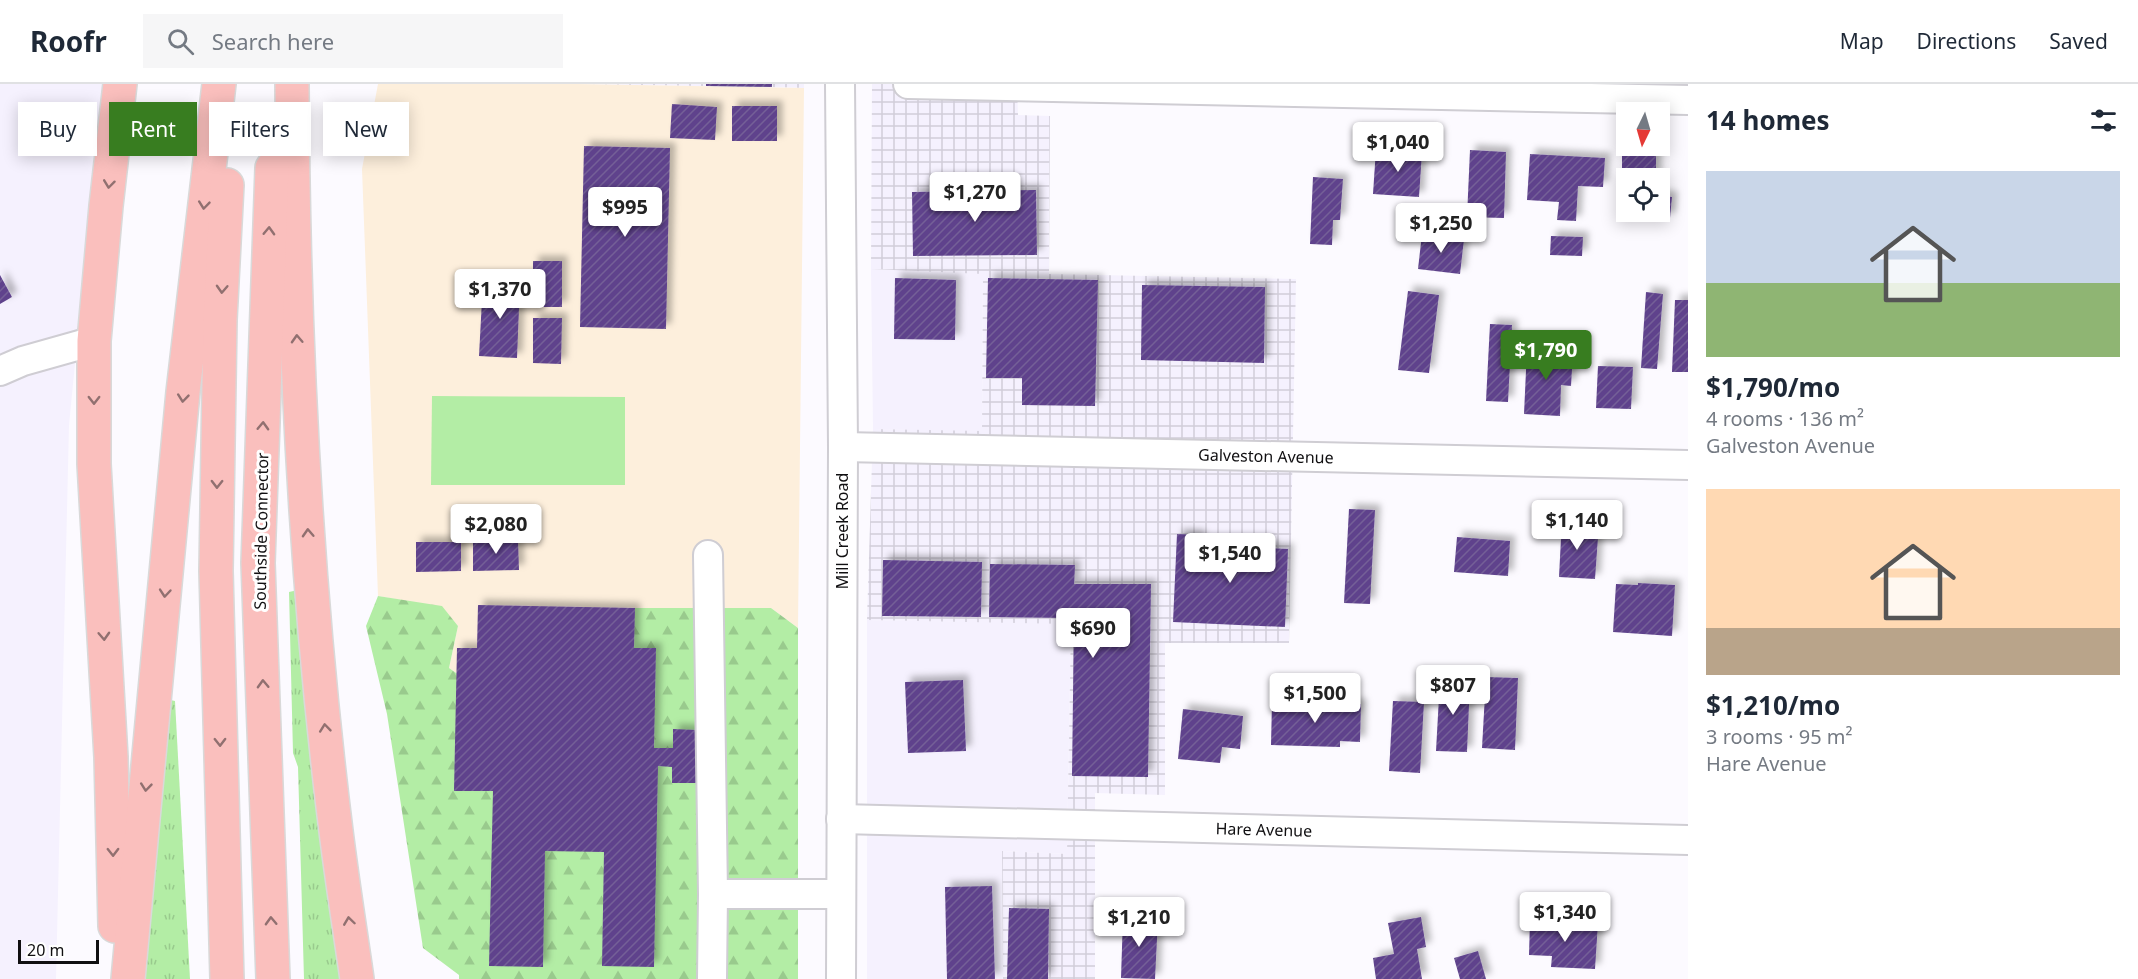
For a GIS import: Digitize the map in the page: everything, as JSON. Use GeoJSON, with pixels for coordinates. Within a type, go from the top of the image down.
{"type":"FeatureCollection","features":[{"type":"Feature","properties":{"kind":"highway"},"geometry":{"type":"LineString","coordinates":[[116,979],[111,757],[94,464],[94,341],[120,84]]}},
{"type":"Feature","properties":{"kind":"highway"},"geometry":{"type":"LineString","coordinates":[[128,979],[183,392],[219,84]]}},
{"type":"Feature","properties":{"kind":"highway"},"geometry":{"type":"LineString","coordinates":[[227,979],[216,571],[220,320],[234,84]]}},
{"type":"Feature","properties":{"kind":"highway","name":"Southside Connector"},"geometry":{"type":"LineString","coordinates":[[273,979],[258,563],[271,170],[281,84]]}},
{"type":"Feature","properties":{"kind":"highway"},"geometry":{"type":"LineString","coordinates":[[292,84],[296,321],[311,580],[336,831],[357,979]]}},
{"type":"Feature","properties":{"kind":"street","name":"Mill Creek Road"},"geometry":{"type":"LineString","coordinates":[[840,84],[843,447],[841,979]]}},
{"type":"Feature","properties":{"kind":"street"},"geometry":{"type":"LineString","coordinates":[[909,84],[1688,100]]}},
{"type":"Feature","properties":{"kind":"street"},"geometry":{"type":"LineString","coordinates":[[0,371],[23,361],[94,341]]}},
{"type":"Feature","properties":{"kind":"street","name":"Galveston Avenue"},"geometry":{"type":"LineString","coordinates":[[843,447],[1688,465]]}},
{"type":"Feature","properties":{"kind":"street"},"geometry":{"type":"LineString","coordinates":[[708,555],[713,894],[712,979]]}},
{"type":"Feature","properties":{"kind":"street","name":"Hare Avenue"},"geometry":{"type":"LineString","coordinates":[[841,819],[1688,840]]}},
{"type":"Feature","properties":{"kind":"street"},"geometry":{"type":"LineString","coordinates":[[713,894],[841,894]]}},
{"type":"Feature","properties":{"kind":"shaded area"},"geometry":{"type":"Polygon","coordinates":[[[0,84],[112,84],[87,241],[69,425],[56,979],[0,979],[0,84]]]}},
{"type":"Feature","properties":{"kind":"shaded area"},"geometry":{"type":"Polygon","coordinates":[[[378,84],[577,84],[804,88],[798,628],[771,608],[479,689],[449,668],[458,626],[442,607],[378,596],[362,169],[364,156],[409,156],[409,102],[375,102],[378,84]]]}},
{"type":"Feature","properties":{"kind":"shaded area"},"geometry":{"type":"Polygon","coordinates":[[[577,84],[804,84],[804,88],[772,87],[577,84]]]}},
{"type":"Feature","properties":{"kind":"shaded area"},"geometry":{"type":"Polygon","coordinates":[[[872,84],[1017,84],[1018,115],[1050,116],[1049,274],[1296,279],[1289,643],[1165,643],[1165,795],[1095,793],[1095,979],[1003,979],[1002,851],[1067,854],[1071,624],[867,620],[873,429],[982,431],[983,274],[871,269],[872,84]]]}},
{"type":"Feature","properties":{"kind":"shaded area"},"geometry":{"type":"Polygon","coordinates":[[[871,269],[983,273],[982,432],[873,429],[871,269]]]}},
{"type":"Feature","properties":{"kind":"shaded area"},"geometry":{"type":"Polygon","coordinates":[[[867,620],[1071,623],[1067,854],[1002,851],[1003,979],[867,979],[867,620]]]}},
{"type":"Feature","properties":{"kind":"green space"},"geometry":{"type":"Polygon","coordinates":[[[432,396],[625,397],[625,485],[431,485],[432,396]]]}},
{"type":"Feature","properties":{"kind":"green space"},"geometry":{"type":"Polygon","coordinates":[[[298,590],[345,979],[304,979],[298,767],[293,753],[289,592],[298,590]]]}},
{"type":"Feature","properties":{"kind":"green space"},"geometry":{"type":"Polygon","coordinates":[[[378,596],[442,606],[458,626],[449,668],[479,689],[593,608],[771,608],[798,628],[798,979],[459,979],[459,975],[423,948],[387,714],[366,626],[378,596]]]}},
{"type":"Feature","properties":{"kind":"green space"},"geometry":{"type":"Polygon","coordinates":[[[166,699],[175,701],[190,979],[144,979],[166,699]]]}},
{"type":"Feature","properties":{"kind":"building"},"geometry":{"type":"Polygon","coordinates":[[[706,84],[772,84],[772,87],[706,86],[706,84]]]}},
{"type":"Feature","properties":{"kind":"building"},"geometry":{"type":"Polygon","coordinates":[[[672,104],[717,107],[715,140],[670,138],[672,104]]]}},
{"type":"Feature","properties":{"kind":"building"},"geometry":{"type":"Polygon","coordinates":[[[732,106],[777,106],[777,141],[732,141],[732,106]]]}},
{"type":"Feature","properties":{"kind":"building"},"geometry":{"type":"Polygon","coordinates":[[[584,146],[670,148],[666,329],[580,327],[584,146]]]}},
{"type":"Feature","properties":{"kind":"building"},"geometry":{"type":"Polygon","coordinates":[[[1376,149],[1422,152],[1419,197],[1373,194],[1376,149]]]}},
{"type":"Feature","properties":{"kind":"building"},"geometry":{"type":"Polygon","coordinates":[[[1470,150],[1506,152],[1504,218],[1467,217],[1470,150]]]}},
{"type":"Feature","properties":{"kind":"building"},"geometry":{"type":"Polygon","coordinates":[[[1530,154],[1605,158],[1603,187],[1578,186],[1576,221],[1557,220],[1559,202],[1527,200],[1530,154]]]}},
{"type":"Feature","properties":{"kind":"building"},"geometry":{"type":"Polygon","coordinates":[[[1622,156],[1656,156],[1656,168],[1622,168],[1622,156]]]}},
{"type":"Feature","properties":{"kind":"building"},"geometry":{"type":"Polygon","coordinates":[[[1313,177],[1343,179],[1340,220],[1333,220],[1332,245],[1310,244],[1313,177]]]}},
{"type":"Feature","properties":{"kind":"building"},"geometry":{"type":"Polygon","coordinates":[[[1036,190],[1037,255],[913,256],[912,192],[1036,190]]]}},
{"type":"Feature","properties":{"kind":"building"},"geometry":{"type":"Polygon","coordinates":[[[1422,234],[1464,239],[1460,274],[1418,269],[1422,234]]]}},
{"type":"Feature","properties":{"kind":"building"},"geometry":{"type":"Polygon","coordinates":[[[1551,236],[1583,237],[1582,256],[1550,255],[1551,236]]]}},
{"type":"Feature","properties":{"kind":"building"},"geometry":{"type":"Polygon","coordinates":[[[533,261],[562,261],[562,307],[533,307],[533,261]]]}},
{"type":"Feature","properties":{"kind":"building"},"geometry":{"type":"Polygon","coordinates":[[[0,275],[12,297],[0,304],[0,275]]]}},
{"type":"Feature","properties":{"kind":"building"},"geometry":{"type":"Polygon","coordinates":[[[895,278],[956,280],[955,340],[894,339],[895,278]]]}},
{"type":"Feature","properties":{"kind":"building"},"geometry":{"type":"Polygon","coordinates":[[[988,278],[1098,280],[1095,406],[1022,405],[1022,378],[986,378],[988,278]]]}},
{"type":"Feature","properties":{"kind":"building"},"geometry":{"type":"Polygon","coordinates":[[[483,281],[520,283],[517,358],[479,356],[483,281]]]}},
{"type":"Feature","properties":{"kind":"building"},"geometry":{"type":"Polygon","coordinates":[[[1142,285],[1265,287],[1264,363],[1141,360],[1142,285]]]}},
{"type":"Feature","properties":{"kind":"building"},"geometry":{"type":"Polygon","coordinates":[[[1408,291],[1439,295],[1429,373],[1398,370],[1408,291]]]}},
{"type":"Feature","properties":{"kind":"building"},"geometry":{"type":"Polygon","coordinates":[[[1646,292],[1663,294],[1657,369],[1641,368],[1646,292]]]}},
{"type":"Feature","properties":{"kind":"building"},"geometry":{"type":"Polygon","coordinates":[[[1675,300],[1688,300],[1688,372],[1672,372],[1675,300]]]}},
{"type":"Feature","properties":{"kind":"building"},"geometry":{"type":"Polygon","coordinates":[[[533,318],[562,318],[561,364],[533,363],[533,318]]]}},
{"type":"Feature","properties":{"kind":"building"},"geometry":{"type":"Polygon","coordinates":[[[1490,324],[1512,325],[1508,402],[1486,401],[1490,324]]]}},
{"type":"Feature","properties":{"kind":"building"},"geometry":{"type":"Polygon","coordinates":[[[1527,349],[1573,352],[1571,386],[1561,385],[1560,416],[1524,414],[1527,349]]]}},
{"type":"Feature","properties":{"kind":"building"},"geometry":{"type":"Polygon","coordinates":[[[1598,366],[1633,367],[1631,409],[1596,408],[1598,366]]]}},
{"type":"Feature","properties":{"kind":"building"},"geometry":{"type":"Polygon","coordinates":[[[1349,509],[1375,510],[1370,604],[1344,603],[1349,509]]]}},
{"type":"Feature","properties":{"kind":"building"},"geometry":{"type":"Polygon","coordinates":[[[1562,519],[1587,520],[1586,536],[1598,537],[1595,579],[1559,577],[1562,519]]]}},
{"type":"Feature","properties":{"kind":"building"},"geometry":{"type":"Polygon","coordinates":[[[1177,534],[1200,535],[1200,545],[1288,549],[1285,627],[1173,622],[1177,534]]]}},
{"type":"Feature","properties":{"kind":"building"},"geometry":{"type":"Polygon","coordinates":[[[1457,537],[1510,541],[1508,576],[1454,572],[1457,537]]]}},
{"type":"Feature","properties":{"kind":"building"},"geometry":{"type":"Polygon","coordinates":[[[473,540],[518,540],[519,570],[473,571],[473,540]]]}},
{"type":"Feature","properties":{"kind":"building"},"geometry":{"type":"Polygon","coordinates":[[[416,542],[461,542],[461,571],[416,572],[416,542]]]}},
{"type":"Feature","properties":{"kind":"building"},"geometry":{"type":"Polygon","coordinates":[[[883,560],[982,562],[981,617],[882,616],[883,560]]]}},
{"type":"Feature","properties":{"kind":"building"},"geometry":{"type":"Polygon","coordinates":[[[990,564],[1075,565],[1074,584],[1151,584],[1148,777],[1072,776],[1074,618],[989,617],[990,564]]]}},
{"type":"Feature","properties":{"kind":"building"},"geometry":{"type":"Polygon","coordinates":[[[1638,583],[1675,585],[1672,636],[1613,632],[1616,584],[1638,585],[1638,583]]]}},
{"type":"Feature","properties":{"kind":"building"},"geometry":{"type":"Polygon","coordinates":[[[478,605],[635,608],[634,648],[656,648],[654,748],[673,748],[673,729],[698,730],[697,783],[672,783],[672,767],[658,766],[654,967],[602,966],[604,852],[545,851],[543,967],[489,966],[493,791],[454,791],[457,648],[477,648],[478,605]]]}},
{"type":"Feature","properties":{"kind":"building"},"geometry":{"type":"Polygon","coordinates":[[[1486,677],[1518,678],[1515,750],[1482,748],[1486,677]]]}},
{"type":"Feature","properties":{"kind":"building"},"geometry":{"type":"Polygon","coordinates":[[[1440,679],[1470,681],[1467,752],[1436,751],[1440,679]]]}},
{"type":"Feature","properties":{"kind":"building"},"geometry":{"type":"Polygon","coordinates":[[[963,680],[966,751],[908,753],[905,682],[963,680]]]}},
{"type":"Feature","properties":{"kind":"building"},"geometry":{"type":"Polygon","coordinates":[[[1393,701],[1424,702],[1420,773],[1389,771],[1393,701]]]}},
{"type":"Feature","properties":{"kind":"building"},"geometry":{"type":"Polygon","coordinates":[[[1272,702],[1361,704],[1360,742],[1340,741],[1340,747],[1271,745],[1272,702]]]}},
{"type":"Feature","properties":{"kind":"building"},"geometry":{"type":"Polygon","coordinates":[[[1183,709],[1243,716],[1240,749],[1222,747],[1220,763],[1178,759],[1183,709]]]}},
{"type":"Feature","properties":{"kind":"building"},"geometry":{"type":"Polygon","coordinates":[[[992,886],[995,979],[947,979],[945,887],[992,886]]]}},
{"type":"Feature","properties":{"kind":"building"},"geometry":{"type":"Polygon","coordinates":[[[1009,908],[1049,909],[1048,979],[1007,979],[1009,908]]]}},
{"type":"Feature","properties":{"kind":"building"},"geometry":{"type":"Polygon","coordinates":[[[1123,917],[1158,919],[1155,979],[1121,978],[1123,917]]]}},
{"type":"Feature","properties":{"kind":"building"},"geometry":{"type":"Polygon","coordinates":[[[1421,917],[1426,947],[1417,949],[1422,979],[1376,979],[1373,958],[1394,954],[1388,923],[1421,917]]]}},
{"type":"Feature","properties":{"kind":"building"},"geometry":{"type":"Polygon","coordinates":[[[1530,920],[1598,923],[1595,969],[1551,967],[1552,956],[1529,955],[1530,920]]]}},
{"type":"Feature","properties":{"kind":"building"},"geometry":{"type":"Polygon","coordinates":[[[1478,951],[1486,979],[1460,979],[1454,958],[1478,951]]]}}]}
